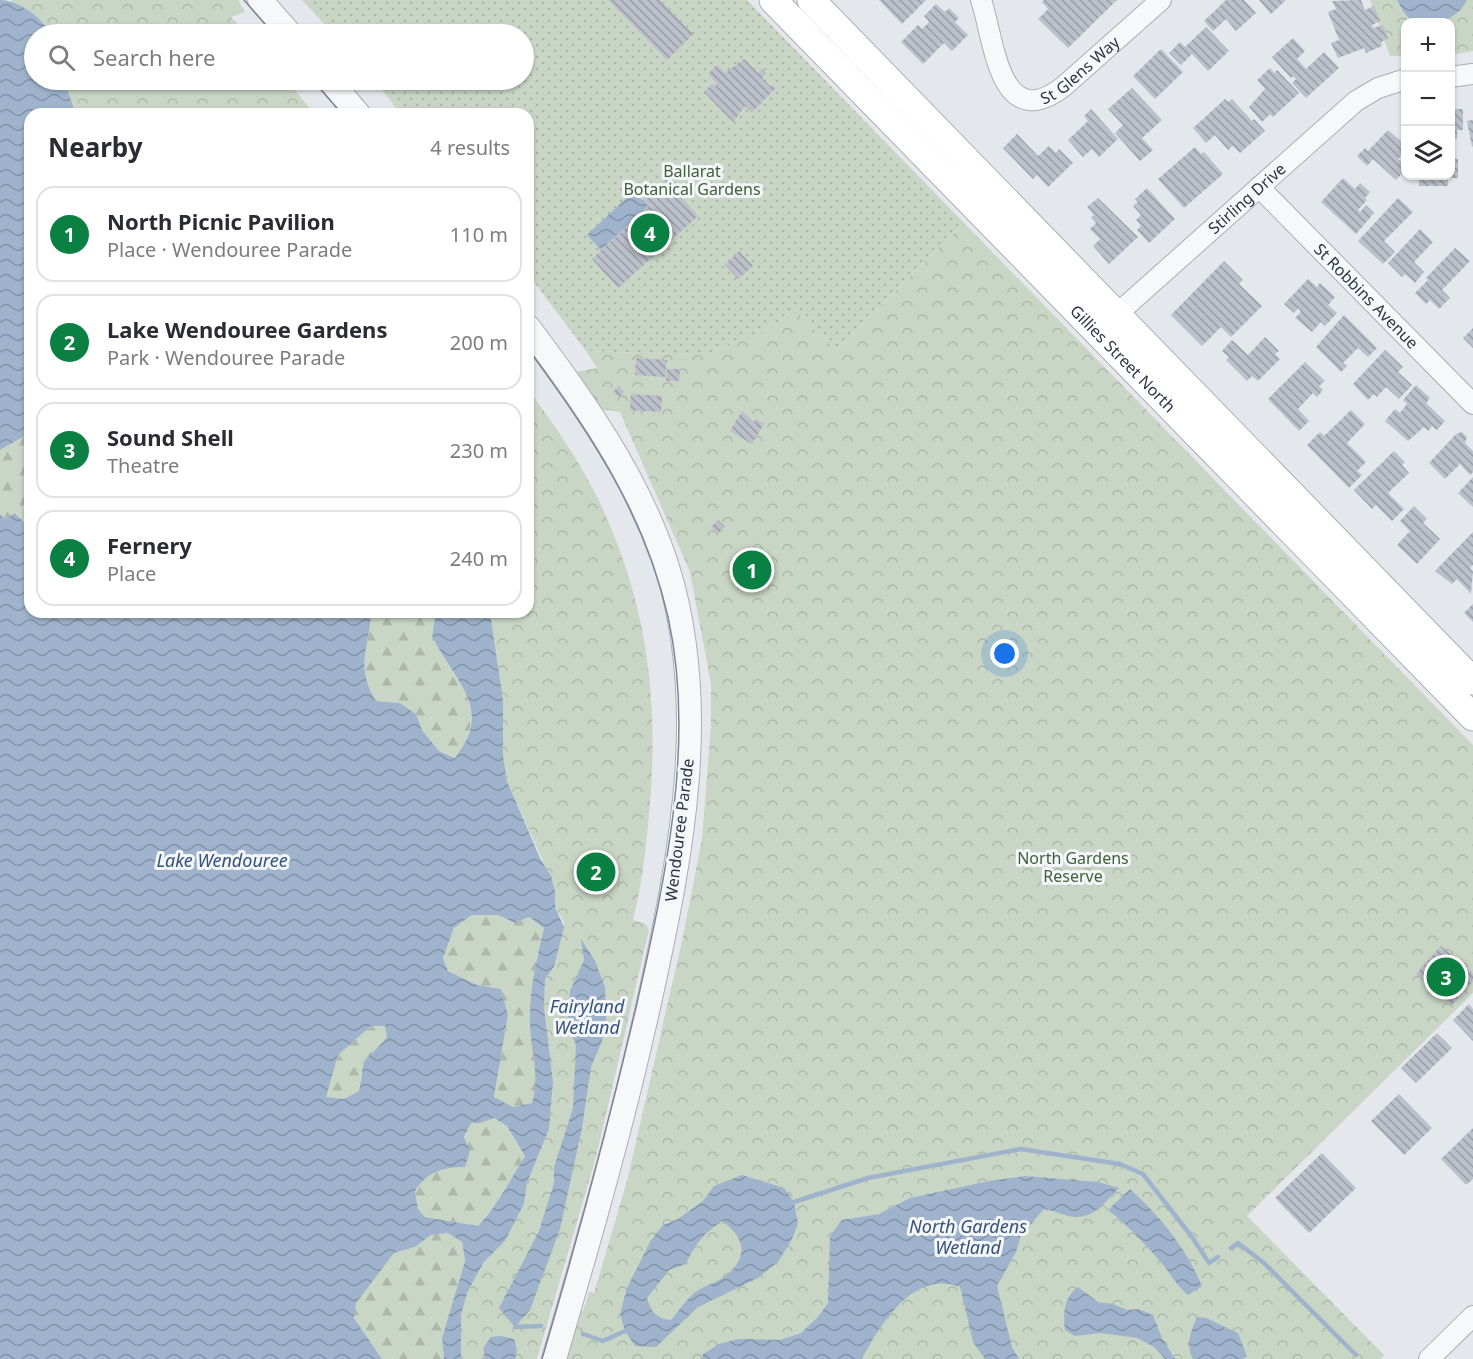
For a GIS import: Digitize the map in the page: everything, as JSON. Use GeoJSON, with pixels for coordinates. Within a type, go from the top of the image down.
{"type":"FeatureCollection","features":[{"type":"Feature","properties":{"kind":"main road","name":"Gillies Street North"},"geometry":{"type":"LineString","coordinates":[[773,0],[1107,323],[1465,678],[1473,717]]}},
{"type":"Feature","properties":{"kind":"main road","name":"Gillies Street North"},"geometry":{"type":"LineString","coordinates":[[811,0],[1107,323]]}},
{"type":"Feature","properties":{"kind":"street"},"geometry":{"type":"LineString","coordinates":[[260,0],[281,24]]}},
{"type":"Feature","properties":{"kind":"street","name":"St Glens Way"},"geometry":{"type":"LineString","coordinates":[[981,0],[998,72],[1015,92],[1037,100],[1047,98],[1063,87],[1161,0]]}},
{"type":"Feature","properties":{"kind":"street"},"geometry":{"type":"LineString","coordinates":[[1455,76],[1473,74]]}},
{"type":"Feature","properties":{"kind":"street","name":"Stirling Drive"},"geometry":{"type":"LineString","coordinates":[[1107,323],[1356,101],[1378,88],[1401,81]]}},
{"type":"Feature","properties":{"kind":"street"},"geometry":{"type":"LineString","coordinates":[[338,90],[353,108]]}},
{"type":"Feature","properties":{"kind":"street","name":"St Robbins Avenue"},"geometry":{"type":"LineString","coordinates":[[1259,187],[1473,404]]}},
{"type":"Feature","properties":{"kind":"street","name":"Wendouree Parade"},"geometry":{"type":"LineString","coordinates":[[534,336],[600,430],[652,525],[667,568],[680,621],[688,687],[689,723],[681,839],[671,903],[620,1129],[554,1359]]}},
{"type":"Feature","properties":{"kind":"street"},"geometry":{"type":"LineString","coordinates":[[1429,1359],[1473,1316]]}},
{"type":"Feature","properties":{"kind":"green space"},"geometry":{"type":"Polygon","coordinates":[[[10,0],[238,0],[245,12],[231,17],[238,24],[43,24],[10,0]]]}},
{"type":"Feature","properties":{"kind":"green space","name":"Ballarat Botanical Gardens"},"geometry":{"type":"Polygon","coordinates":[[[302,0],[747,0],[964,223],[836,350],[794,309],[781,320],[754,336],[703,355],[586,351],[534,282],[534,108],[396,108],[382,90],[534,90],[534,24],[325,24],[302,0]]]}},
{"type":"Feature","properties":{"kind":"green space"},"geometry":{"type":"Polygon","coordinates":[[[1370,0],[1473,0],[1473,51],[1455,54],[1455,18],[1401,18],[1401,56],[1390,56],[1370,0]]]}},
{"type":"Feature","properties":{"kind":"green space"},"geometry":{"type":"Polygon","coordinates":[[[68,90],[295,90],[310,108],[74,108],[68,90]]]}},
{"type":"Feature","properties":{"kind":"green space","name":"North Gardens Reserve"},"geometry":{"type":"Polygon","coordinates":[[[964,223],[1473,745],[1473,993],[1247,1216],[1384,1355],[1381,1359],[562,1359],[578,1310],[583,1311],[589,1292],[594,1293],[627,1181],[682,941],[702,839],[711,725],[711,684],[690,572],[620,412],[601,409],[575,372],[597,368],[586,351],[703,355],[754,336],[781,320],[794,309],[836,350],[964,223]]]}},
{"type":"Feature","properties":{"kind":"green space"},"geometry":{"type":"Polygon","coordinates":[[[534,397],[592,486],[630,580],[640,620],[647,660],[653,740],[646,849],[633,920],[646,924],[649,930],[596,1157],[537,1359],[461,1359],[461,1315],[468,1291],[484,1262],[505,1241],[524,1204],[527,1183],[549,1129],[553,1082],[544,1007],[545,979],[554,967],[564,922],[555,907],[554,886],[507,781],[503,755],[503,700],[491,618],[534,618],[534,397]]]}},
{"type":"Feature","properties":{"kind":"green space"},"geometry":{"type":"Polygon","coordinates":[[[24,436],[24,522],[16,513],[5,519],[0,514],[0,450],[24,436]]]}},
{"type":"Feature","properties":{"kind":"green space"},"geometry":{"type":"Polygon","coordinates":[[[371,618],[435,618],[432,636],[459,681],[470,708],[471,723],[456,758],[439,751],[422,730],[416,714],[400,703],[376,701],[369,688],[364,667],[371,618]]]}},
{"type":"Feature","properties":{"kind":"green space"},"geometry":{"type":"Polygon","coordinates":[[[472,915],[498,915],[515,923],[529,917],[544,928],[537,956],[530,1026],[537,1080],[532,1103],[513,1107],[494,1098],[508,1015],[501,989],[477,985],[448,971],[443,958],[454,928],[472,915]]]}},
{"type":"Feature","properties":{"kind":"green space"},"geometry":{"type":"Polygon","coordinates":[[[371,1026],[385,1026],[387,1038],[361,1074],[359,1091],[344,1099],[325,1097],[338,1055],[371,1026]]]}},
{"type":"Feature","properties":{"kind":"green space"},"geometry":{"type":"Polygon","coordinates":[[[493,1118],[507,1126],[525,1156],[497,1201],[478,1226],[425,1217],[418,1209],[415,1191],[431,1174],[453,1167],[471,1122],[480,1123],[493,1118]]]}},
{"type":"Feature","properties":{"kind":"green space"},"geometry":{"type":"Polygon","coordinates":[[[449,1233],[462,1242],[465,1261],[442,1338],[444,1359],[382,1359],[354,1318],[355,1303],[394,1253],[415,1247],[431,1235],[449,1233]]]}},
{"type":"Feature","properties":{"kind":"water"},"geometry":{"type":"Polygon","coordinates":[[[0,0],[15,3],[36,16],[43,24],[24,24],[24,90],[68,90],[74,108],[24,108],[24,436],[0,450],[0,0]]]}},
{"type":"Feature","properties":{"kind":"water"},"geometry":{"type":"Polygon","coordinates":[[[1397,0],[1467,0],[1463,7],[1450,18],[1411,18],[1397,0]]]}},
{"type":"Feature","properties":{"kind":"water"},"geometry":{"type":"Polygon","coordinates":[[[634,191],[648,206],[601,250],[587,235],[634,191]]]}},
{"type":"Feature","properties":{"kind":"water","name":"Lake Wendouree"},"geometry":{"type":"Polygon","coordinates":[[[15,513],[24,522],[24,618],[371,618],[364,666],[369,688],[376,701],[400,703],[416,714],[422,730],[439,751],[455,758],[466,740],[471,724],[471,709],[459,681],[432,636],[435,618],[491,618],[503,700],[503,755],[507,781],[540,858],[551,876],[555,891],[555,907],[564,927],[554,967],[545,979],[544,1007],[553,1082],[549,1129],[527,1183],[524,1204],[505,1241],[484,1262],[468,1291],[461,1315],[461,1359],[444,1359],[442,1338],[465,1261],[462,1242],[448,1233],[431,1235],[415,1247],[394,1253],[356,1303],[354,1318],[382,1359],[0,1359],[0,514],[5,519],[15,513]],[[472,915],[454,928],[443,958],[448,971],[477,985],[501,989],[508,1015],[494,1097],[513,1107],[532,1103],[534,1092],[531,1001],[544,928],[529,917],[515,923],[498,915],[472,915]],[[371,1026],[338,1055],[326,1097],[344,1099],[359,1091],[364,1061],[387,1038],[385,1026],[371,1026]],[[494,1118],[480,1123],[471,1123],[464,1137],[470,1151],[465,1167],[436,1172],[425,1179],[415,1191],[418,1209],[425,1217],[478,1226],[497,1201],[525,1156],[507,1126],[494,1118]]]}},
{"type":"Feature","properties":{"kind":"water","name":"Fairyland Wetland"},"geometry":{"type":"Polygon","coordinates":[[[581,939],[595,961],[605,987],[606,1019],[602,1041],[591,1067],[582,1128],[560,1229],[530,1310],[515,1327],[499,1308],[539,1231],[554,1183],[554,1167],[573,1108],[576,1045],[567,1025],[570,991],[584,960],[581,939]]]}},
{"type":"Feature","properties":{"kind":"water"},"geometry":{"type":"Polygon","coordinates":[[[742,1175],[784,1188],[794,1202],[798,1224],[791,1241],[778,1262],[758,1278],[698,1307],[656,1347],[635,1346],[625,1331],[620,1314],[627,1288],[651,1240],[663,1225],[678,1219],[703,1201],[714,1186],[742,1175]],[[722,1221],[701,1240],[686,1264],[669,1270],[647,1298],[655,1314],[671,1320],[696,1292],[724,1277],[732,1270],[741,1256],[741,1249],[740,1241],[722,1221]]]}},
{"type":"Feature","properties":{"kind":"water","name":"North Gardens Wetland"},"geometry":{"type":"Polygon","coordinates":[[[1025,1176],[1098,1182],[1119,1188],[1095,1211],[1083,1216],[1072,1217],[1044,1209],[1021,1235],[1016,1252],[997,1286],[1012,1347],[1019,1359],[985,1359],[973,1342],[960,1287],[943,1284],[927,1286],[913,1293],[900,1304],[878,1331],[862,1359],[702,1359],[703,1354],[719,1344],[738,1339],[780,1340],[801,1333],[817,1318],[828,1303],[830,1236],[842,1220],[879,1214],[910,1198],[989,1181],[1025,1176]]]}},
{"type":"Feature","properties":{"kind":"water"},"geometry":{"type":"Polygon","coordinates":[[[1130,1189],[1162,1222],[1196,1272],[1202,1286],[1188,1295],[1144,1244],[1108,1210],[1130,1189]]]}},
{"type":"Feature","properties":{"kind":"water"},"geometry":{"type":"Polygon","coordinates":[[[1078,1287],[1098,1302],[1113,1304],[1127,1310],[1139,1309],[1153,1315],[1162,1338],[1175,1359],[1165,1359],[1154,1347],[1137,1338],[1101,1333],[1075,1336],[1065,1330],[1064,1318],[1067,1301],[1078,1287]]]}},
{"type":"Feature","properties":{"kind":"water"},"geometry":{"type":"Polygon","coordinates":[[[1197,1317],[1206,1318],[1238,1333],[1247,1356],[1243,1359],[1193,1359],[1189,1343],[1197,1317]]]}},
{"type":"Feature","properties":{"kind":"water"},"geometry":{"type":"Polygon","coordinates":[[[501,1336],[514,1339],[517,1350],[515,1359],[485,1359],[483,1348],[491,1337],[501,1336]]]}},
{"type":"Feature","properties":{"kind":"building"},"geometry":{"type":"Polygon","coordinates":[[[608,0],[660,0],[693,34],[667,60],[608,0]]]}},
{"type":"Feature","properties":{"kind":"building"},"geometry":{"type":"Polygon","coordinates":[[[879,0],[926,0],[902,24],[879,0]]]}},
{"type":"Feature","properties":{"kind":"building"},"geometry":{"type":"Polygon","coordinates":[[[1044,0],[1117,0],[1068,48],[1038,19],[1048,9],[1042,2],[1044,0]]]}},
{"type":"Feature","properties":{"kind":"building"},"geometry":{"type":"Polygon","coordinates":[[[1226,0],[1244,0],[1256,13],[1236,31],[1226,19],[1213,31],[1204,21],[1226,0]]]}},
{"type":"Feature","properties":{"kind":"building"},"geometry":{"type":"Polygon","coordinates":[[[1259,0],[1286,0],[1271,14],[1259,0]]]}},
{"type":"Feature","properties":{"kind":"building"},"geometry":{"type":"Polygon","coordinates":[[[1361,0],[1365,10],[1374,6],[1380,21],[1372,25],[1373,28],[1383,25],[1388,39],[1381,42],[1382,46],[1366,53],[1364,48],[1338,58],[1331,43],[1339,40],[1328,12],[1336,9],[1332,1],[1361,0]]]}},
{"type":"Feature","properties":{"kind":"building"},"geometry":{"type":"Polygon","coordinates":[[[936,4],[945,12],[949,8],[959,18],[955,22],[968,35],[952,51],[944,43],[923,64],[901,42],[918,25],[922,29],[929,22],[924,16],[936,4]]]}},
{"type":"Feature","properties":{"kind":"building"},"geometry":{"type":"Polygon","coordinates":[[[1206,27],[1229,51],[1208,71],[1192,54],[1181,65],[1169,53],[1180,42],[1185,47],[1206,27]]]}},
{"type":"Feature","properties":{"kind":"building"},"geometry":{"type":"Polygon","coordinates":[[[1293,38],[1305,51],[1297,59],[1306,69],[1324,52],[1339,68],[1306,98],[1292,83],[1296,79],[1293,76],[1291,78],[1272,57],[1293,38]]]}},
{"type":"Feature","properties":{"kind":"building"},"geometry":{"type":"Polygon","coordinates":[[[1161,49],[1183,72],[1155,99],[1133,76],[1161,49]]]}},
{"type":"Feature","properties":{"kind":"building"},"geometry":{"type":"Polygon","coordinates":[[[744,59],[758,73],[762,69],[766,74],[762,78],[771,87],[773,85],[776,88],[752,112],[745,106],[733,122],[704,92],[712,84],[715,86],[717,84],[708,74],[717,65],[725,73],[744,59]]]}},
{"type":"Feature","properties":{"kind":"building"},"geometry":{"type":"Polygon","coordinates":[[[1270,68],[1274,73],[1277,70],[1299,93],[1273,117],[1270,114],[1262,122],[1249,107],[1265,89],[1257,80],[1270,68]]]}},
{"type":"Feature","properties":{"kind":"building"},"geometry":{"type":"Polygon","coordinates":[[[1132,88],[1162,120],[1142,138],[1153,150],[1140,161],[1115,133],[1123,125],[1108,109],[1132,88]]]}},
{"type":"Feature","properties":{"kind":"building"},"geometry":{"type":"Polygon","coordinates":[[[1225,99],[1228,102],[1232,99],[1252,121],[1254,119],[1265,131],[1240,153],[1233,146],[1228,150],[1215,135],[1206,143],[1193,128],[1225,99]]]}},
{"type":"Feature","properties":{"kind":"building"},"geometry":{"type":"Polygon","coordinates":[[[1091,109],[1118,139],[1099,157],[1092,149],[1083,157],[1068,140],[1088,121],[1084,116],[1091,109]]]}},
{"type":"Feature","properties":{"kind":"building"},"geometry":{"type":"Polygon","coordinates":[[[1455,109],[1463,109],[1463,130],[1457,130],[1457,139],[1455,139],[1455,109]]]}},
{"type":"Feature","properties":{"kind":"building"},"geometry":{"type":"Polygon","coordinates":[[[1473,120],[1473,146],[1472,147],[1467,121],[1473,120]]]}},
{"type":"Feature","properties":{"kind":"building"},"geometry":{"type":"Polygon","coordinates":[[[1388,130],[1401,142],[1401,156],[1398,159],[1401,161],[1401,174],[1396,180],[1373,159],[1367,166],[1357,156],[1365,148],[1368,151],[1388,130]]]}},
{"type":"Feature","properties":{"kind":"building"},"geometry":{"type":"Polygon","coordinates":[[[1017,134],[1038,156],[1049,146],[1056,153],[1059,149],[1073,163],[1048,187],[1037,175],[1033,179],[1003,148],[1017,134]]]}},
{"type":"Feature","properties":{"kind":"building"},"geometry":{"type":"Polygon","coordinates":[[[1195,147],[1201,154],[1204,152],[1223,174],[1184,208],[1158,179],[1195,147]]]}},
{"type":"Feature","properties":{"kind":"building"},"geometry":{"type":"Polygon","coordinates":[[[1455,159],[1458,159],[1458,178],[1455,178],[1455,159]]]}},
{"type":"Feature","properties":{"kind":"building"},"geometry":{"type":"Polygon","coordinates":[[[1343,178],[1355,189],[1360,183],[1370,192],[1365,198],[1367,200],[1358,210],[1360,212],[1366,205],[1374,213],[1356,234],[1321,202],[1343,178]]]}},
{"type":"Feature","properties":{"kind":"building"},"geometry":{"type":"Polygon","coordinates":[[[666,179],[698,216],[618,288],[592,259],[648,207],[642,200],[666,179]]]}},
{"type":"Feature","properties":{"kind":"building"},"geometry":{"type":"Polygon","coordinates":[[[1419,180],[1448,180],[1448,186],[1419,186],[1419,180]]]}},
{"type":"Feature","properties":{"kind":"building"},"geometry":{"type":"Polygon","coordinates":[[[1147,188],[1175,219],[1149,243],[1137,230],[1141,226],[1136,220],[1141,215],[1133,206],[1138,202],[1135,199],[1147,188]]]}},
{"type":"Feature","properties":{"kind":"building"},"geometry":{"type":"Polygon","coordinates":[[[1098,198],[1138,237],[1109,264],[1093,246],[1100,239],[1090,229],[1096,223],[1091,217],[1094,215],[1087,207],[1098,198]]]}},
{"type":"Feature","properties":{"kind":"building"},"geometry":{"type":"Polygon","coordinates":[[[1398,198],[1413,212],[1384,241],[1395,252],[1383,264],[1358,241],[1398,198]]]}},
{"type":"Feature","properties":{"kind":"building"},"geometry":{"type":"Polygon","coordinates":[[[1420,229],[1433,242],[1414,262],[1424,272],[1415,283],[1405,274],[1402,277],[1388,263],[1420,229]]]}},
{"type":"Feature","properties":{"kind":"building"},"geometry":{"type":"Polygon","coordinates":[[[1455,248],[1470,261],[1442,290],[1450,298],[1439,309],[1430,300],[1426,304],[1415,293],[1455,248]]]}},
{"type":"Feature","properties":{"kind":"building"},"geometry":{"type":"Polygon","coordinates":[[[739,251],[753,266],[738,279],[725,265],[739,251]]]}},
{"type":"Feature","properties":{"kind":"building"},"geometry":{"type":"Polygon","coordinates":[[[1224,261],[1243,280],[1239,284],[1262,306],[1231,337],[1221,327],[1202,346],[1171,315],[1224,261]]]}},
{"type":"Feature","properties":{"kind":"building"},"geometry":{"type":"Polygon","coordinates":[[[1308,279],[1317,287],[1320,283],[1335,297],[1328,305],[1337,313],[1325,326],[1321,322],[1312,332],[1295,318],[1301,312],[1298,308],[1294,313],[1284,304],[1308,279]]]}},
{"type":"Feature","properties":{"kind":"building"},"geometry":{"type":"Polygon","coordinates":[[[1344,315],[1377,348],[1368,357],[1358,348],[1343,363],[1347,366],[1341,372],[1316,347],[1344,315]]]}},
{"type":"Feature","properties":{"kind":"building"},"geometry":{"type":"Polygon","coordinates":[[[1473,328],[1473,348],[1463,338],[1473,328]]]}},
{"type":"Feature","properties":{"kind":"building"},"geometry":{"type":"Polygon","coordinates":[[[1265,337],[1279,351],[1275,354],[1280,359],[1258,381],[1252,376],[1247,381],[1226,360],[1229,357],[1222,351],[1232,340],[1248,355],[1265,337]]]}},
{"type":"Feature","properties":{"kind":"building"},"geometry":{"type":"Polygon","coordinates":[[[1385,350],[1403,367],[1398,372],[1412,385],[1399,399],[1386,387],[1377,397],[1374,394],[1368,400],[1353,384],[1385,350]]]}},
{"type":"Feature","properties":{"kind":"building"},"geometry":{"type":"Polygon","coordinates":[[[636,358],[667,360],[665,377],[635,375],[636,358]]]}},
{"type":"Feature","properties":{"kind":"building"},"geometry":{"type":"Polygon","coordinates":[[[1305,362],[1325,381],[1319,386],[1323,390],[1317,397],[1313,393],[1298,409],[1309,421],[1299,431],[1268,399],[1305,362]]]}},
{"type":"Feature","properties":{"kind":"building"},"geometry":{"type":"Polygon","coordinates":[[[667,369],[680,369],[679,381],[666,381],[667,369]]]}},
{"type":"Feature","properties":{"kind":"building"},"geometry":{"type":"Polygon","coordinates":[[[1416,385],[1430,398],[1426,403],[1445,421],[1437,430],[1432,426],[1428,431],[1424,427],[1408,441],[1385,421],[1395,409],[1400,413],[1407,404],[1403,400],[1416,385]]]}},
{"type":"Feature","properties":{"kind":"building"},"geometry":{"type":"Polygon","coordinates":[[[619,386],[624,392],[619,397],[613,392],[619,386]]]}},
{"type":"Feature","properties":{"kind":"building"},"geometry":{"type":"Polygon","coordinates":[[[631,394],[662,396],[661,412],[630,410],[631,394]]]}},
{"type":"Feature","properties":{"kind":"building"},"geometry":{"type":"Polygon","coordinates":[[[1351,410],[1365,424],[1347,443],[1366,462],[1357,471],[1362,475],[1349,488],[1307,445],[1320,432],[1324,436],[1351,410]]]}},
{"type":"Feature","properties":{"kind":"building"},"geometry":{"type":"Polygon","coordinates":[[[742,411],[754,422],[756,419],[764,424],[752,444],[730,431],[742,411]]]}},
{"type":"Feature","properties":{"kind":"building"},"geometry":{"type":"Polygon","coordinates":[[[1462,432],[1467,437],[1465,443],[1473,451],[1473,472],[1470,475],[1460,464],[1445,479],[1429,463],[1456,434],[1462,432]]]}},
{"type":"Feature","properties":{"kind":"building"},"geometry":{"type":"Polygon","coordinates":[[[1394,451],[1405,462],[1402,465],[1409,473],[1388,493],[1404,509],[1392,521],[1376,505],[1372,509],[1354,490],[1394,451]]]}},
{"type":"Feature","properties":{"kind":"building"},"geometry":{"type":"Polygon","coordinates":[[[1473,477],[1473,507],[1458,493],[1473,477]]]}},
{"type":"Feature","properties":{"kind":"building"},"geometry":{"type":"Polygon","coordinates":[[[1414,506],[1427,519],[1423,523],[1440,539],[1417,564],[1397,545],[1410,531],[1400,521],[1414,506]]]}},
{"type":"Feature","properties":{"kind":"building"},"geometry":{"type":"Polygon","coordinates":[[[718,520],[725,527],[718,534],[711,527],[718,520]]]}},
{"type":"Feature","properties":{"kind":"building"},"geometry":{"type":"Polygon","coordinates":[[[1473,532],[1473,565],[1470,568],[1473,571],[1471,594],[1457,579],[1452,584],[1435,571],[1473,532]]]}},
{"type":"Feature","properties":{"kind":"building"},"geometry":{"type":"Polygon","coordinates":[[[756,547],[775,568],[749,593],[729,572],[756,547]]]}},
{"type":"Feature","properties":{"kind":"building"},"geometry":{"type":"Polygon","coordinates":[[[1473,604],[1473,622],[1464,613],[1473,604]]]}},
{"type":"Feature","properties":{"kind":"building"},"geometry":{"type":"Polygon","coordinates":[[[1441,946],[1473,974],[1473,981],[1452,1005],[1416,974],[1441,946]]]}},
{"type":"Feature","properties":{"kind":"building"},"geometry":{"type":"Polygon","coordinates":[[[1469,1004],[1473,1009],[1473,1041],[1453,1020],[1469,1004]]]}},
{"type":"Feature","properties":{"kind":"building"},"geometry":{"type":"Polygon","coordinates":[[[1437,1033],[1452,1048],[1416,1083],[1401,1068],[1437,1033]]]}},
{"type":"Feature","properties":{"kind":"building"},"geometry":{"type":"Polygon","coordinates":[[[1399,1094],[1432,1128],[1404,1155],[1371,1121],[1399,1094]]]}},
{"type":"Feature","properties":{"kind":"building"},"geometry":{"type":"Polygon","coordinates":[[[1473,1128],[1473,1179],[1466,1185],[1441,1159],[1473,1128]]]}},
{"type":"Feature","properties":{"kind":"building"},"geometry":{"type":"Polygon","coordinates":[[[1322,1153],[1356,1188],[1309,1233],[1275,1198],[1322,1153]]]}},
{"type":"Feature","properties":{"kind":"waterway"},"geometry":{"type":"LineString","coordinates":[[794,1202],[868,1178],[1021,1149],[1120,1164],[1143,1174],[1192,1237],[1209,1263],[1218,1257]]}},
{"type":"Feature","properties":{"kind":"waterway"},"geometry":{"type":"LineString","coordinates":[[1231,1248],[1238,1243],[1264,1263],[1356,1355]]}},
{"type":"Feature","properties":{"kind":"waterway"},"geometry":{"type":"LineString","coordinates":[[515,1327],[541,1326]]}},
{"type":"Feature","properties":{"kind":"waterway"},"geometry":{"type":"LineString","coordinates":[[583,1334],[603,1341],[625,1331]]}},
{"type":"Feature","properties":{"kind":"tram line"},"geometry":{"type":"LineString","coordinates":[[244,0],[265,24]]}},
{"type":"Feature","properties":{"kind":"tram line"},"geometry":{"type":"LineString","coordinates":[[322,90],[337,108]]}},
{"type":"Feature","properties":{"kind":"tram line"},"geometry":{"type":"LineString","coordinates":[[534,357],[593,443],[630,509],[645,544],[668,617],[676,665],[679,713],[678,762],[673,811],[648,956],[604,1137],[542,1359]]}},
{"type":"Feature","properties":{"kind":"place","name":"Fernery"},"geometry":{"type":"Point","coordinates":[650,233]}},
{"type":"Feature","properties":{"kind":"place","name":"North Picnic Pavilion"},"geometry":{"type":"Point","coordinates":[752,570]}},
{"type":"Feature","properties":{"kind":"place","name":"Lake Wendouree Gardens"},"geometry":{"type":"Point","coordinates":[596,872]}},
{"type":"Feature","properties":{"kind":"place","name":"Sound Shell"},"geometry":{"type":"Point","coordinates":[1446,977]}}]}
